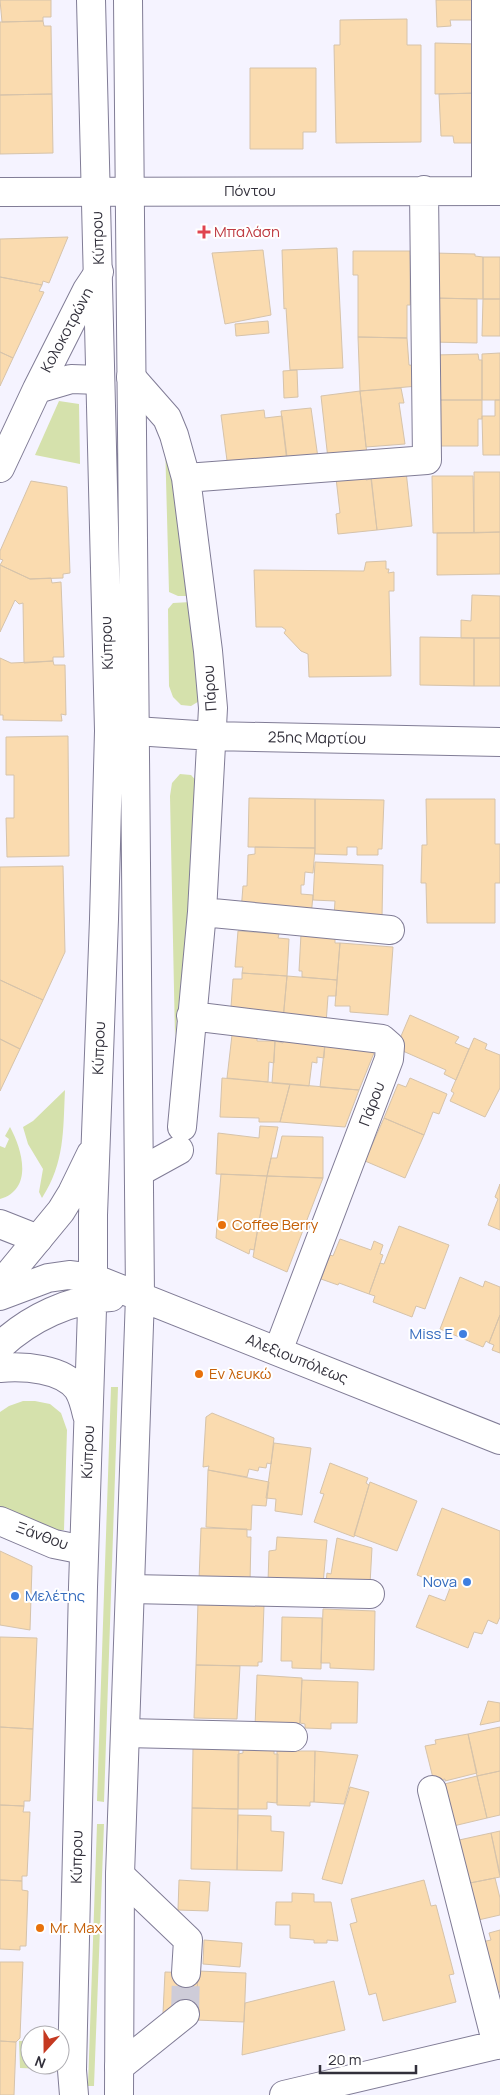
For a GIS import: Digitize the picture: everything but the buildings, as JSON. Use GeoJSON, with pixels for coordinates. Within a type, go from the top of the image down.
{"type":"FeatureCollection","features":[{"type":"Feature","properties":{"kind":"main road","name":"Κύπρου"},"geometry":{"type":"LineString","coordinates":[[74,2095],[73,2060],[84,1550],[109,731],[92,0]]}},
{"type":"Feature","properties":{"kind":"main road","name":"Κύπρου"},"geometry":{"type":"LineString","coordinates":[[120,2095],[120,1875],[140,1296],[128,0]]}},
{"type":"Feature","properties":{"kind":"main road"},"geometry":{"type":"LineString","coordinates":[[486,0],[493,191]]}},
{"type":"Feature","properties":{"kind":"main road"},"geometry":{"type":"LineString","coordinates":[[186,478],[427,460],[424,190]]}},
{"type":"Feature","properties":{"kind":"main road","name":"Πόντου"},"geometry":{"type":"LineString","coordinates":[[0,192],[493,191]]}},
{"type":"Feature","properties":{"kind":"main road","name":"Κολοκοτρώνη"},"geometry":{"type":"LineString","coordinates":[[0,468],[87,290],[99,272]]}},
{"type":"Feature","properties":{"kind":"main road","name":"Πάρου"},"geometry":{"type":"LineString","coordinates":[[131,377],[167,418],[174,435],[186,478],[208,651],[213,708],[202,912],[180,1139],[139,1172]]}},
{"type":"Feature","properties":{"kind":"main road","name":"Κολοκοτρώνη"},"geometry":{"type":"LineString","coordinates":[[37,389],[71,379],[100,380]]}},
{"type":"Feature","properties":{"kind":"main road","name":"25ης Μαρτίου"},"geometry":{"type":"LineString","coordinates":[[135,731],[212,736],[500,742]]}},
{"type":"Feature","properties":{"kind":"main road"},"geometry":{"type":"LineString","coordinates":[[202,912],[390,930]]}},
{"type":"Feature","properties":{"kind":"main road","name":"Πάρου"},"geometry":{"type":"LineString","coordinates":[[191,1016],[382,1039],[390,1046],[389,1059],[278,1351]]}},
{"type":"Feature","properties":{"kind":"main road"},"geometry":{"type":"LineString","coordinates":[[0,1285],[61,1211],[91,1154],[97,1123]]}},
{"type":"Feature","properties":{"kind":"main road"},"geometry":{"type":"LineString","coordinates":[[0,1224],[38,1239]]}},
{"type":"Feature","properties":{"kind":"main road","name":"Αλεξιουπόλεως"},"geometry":{"type":"LineString","coordinates":[[0,1296],[48,1278],[69,1275],[93,1288],[140,1296],[500,1440]]}},
{"type":"Feature","properties":{"kind":"main road"},"geometry":{"type":"LineString","coordinates":[[0,1346],[16,1331],[34,1320],[70,1304],[93,1288]]}},
{"type":"Feature","properties":{"kind":"main road"},"geometry":{"type":"LineString","coordinates":[[0,1368],[37,1370],[56,1374],[70,1381],[78,1390],[84,1402],[89,1420]]}},
{"type":"Feature","properties":{"kind":"main road","name":"Ξάνθου"},"geometry":{"type":"LineString","coordinates":[[0,1521],[54,1544],[84,1550]]}},
{"type":"Feature","properties":{"kind":"main road"},"geometry":{"type":"LineString","coordinates":[[130,1589],[370,1594]]}},
{"type":"Feature","properties":{"kind":"main road"},"geometry":{"type":"LineString","coordinates":[[125,1733],[293,1737]]}},
{"type":"Feature","properties":{"kind":"main road"},"geometry":{"type":"LineString","coordinates":[[284,2095],[499,2044],[432,1790]]}},
{"type":"Feature","properties":{"kind":"main road"},"geometry":{"type":"LineString","coordinates":[[120,1875],[188,1940],[186,1973]]}},
{"type":"Feature","properties":{"kind":"main road"},"geometry":{"type":"LineString","coordinates":[[119,2068],[185,2014]]}},
{"type":"Feature","properties":{"kind":"green space"},"geometry":{"type":"Polygon","coordinates":[[[59,401],[79,404],[80,464],[35,455],[59,401]]]}},
{"type":"Feature","properties":{"kind":"green space"},"geometry":{"type":"Polygon","coordinates":[[[170,440],[191,596],[178,596],[169,592],[165,441],[170,440]]]}},
{"type":"Feature","properties":{"kind":"green space"},"geometry":{"type":"Polygon","coordinates":[[[191,602],[201,700],[191,706],[181,705],[173,697],[169,686],[168,609],[173,603],[191,602]]]}},
{"type":"Feature","properties":{"kind":"green space"},"geometry":{"type":"Polygon","coordinates":[[[180,774],[191,775],[200,785],[201,800],[175,1037],[170,796],[172,783],[180,774]]]}},
{"type":"Feature","properties":{"kind":"green space"},"geometry":{"type":"Polygon","coordinates":[[[65,1090],[63,1133],[59,1159],[50,1185],[42,1198],[39,1192],[43,1169],[28,1144],[23,1127],[33,1121],[65,1090]]]}},
{"type":"Feature","properties":{"kind":"green space"},"geometry":{"type":"Polygon","coordinates":[[[10,1127],[21,1157],[21,1178],[18,1187],[11,1194],[0,1199],[0,1146],[5,1148],[9,1139],[5,1136],[10,1127]]]}},
{"type":"Feature","properties":{"kind":"green space"},"geometry":{"type":"Polygon","coordinates":[[[111,1387],[118,1387],[104,1802],[97,1801],[111,1387]]]}},
{"type":"Feature","properties":{"kind":"green space"},"geometry":{"type":"Polygon","coordinates":[[[23,1401],[50,1404],[61,1413],[67,1430],[64,1530],[52,1530],[0,1514],[0,1412],[9,1406],[23,1401]]]}},
{"type":"Feature","properties":{"kind":"green space"},"geometry":{"type":"Polygon","coordinates":[[[97,1824],[104,1824],[94,2086],[88,2086],[97,1824]]]}},
{"type":"Feature","properties":{"kind":"tunnel"},"geometry":{"type":"LineString","coordinates":[[185,2014],[186,1973]]}},
{"type":"Feature","properties":{"kind":"place","name":"Μπαλάση"},"geometry":{"type":"Point","coordinates":[204,232]}},
{"type":"Feature","properties":{"kind":"place","name":"Coffee Berry"},"geometry":{"type":"Point","coordinates":[222,1225]}},
{"type":"Feature","properties":{"kind":"place","name":"Miss E"},"geometry":{"type":"Point","coordinates":[463,1334]}},
{"type":"Feature","properties":{"kind":"place","name":"Εν λευκώ"},"geometry":{"type":"Point","coordinates":[199,1374]}},
{"type":"Feature","properties":{"kind":"place","name":"Nova"},"geometry":{"type":"Point","coordinates":[467,1582]}},
{"type":"Feature","properties":{"kind":"place","name":"Μελέτης"},"geometry":{"type":"Point","coordinates":[15,1596]}},
{"type":"Feature","properties":{"kind":"place","name":"Mr. Max"},"geometry":{"type":"Point","coordinates":[40,1928]}}]}
